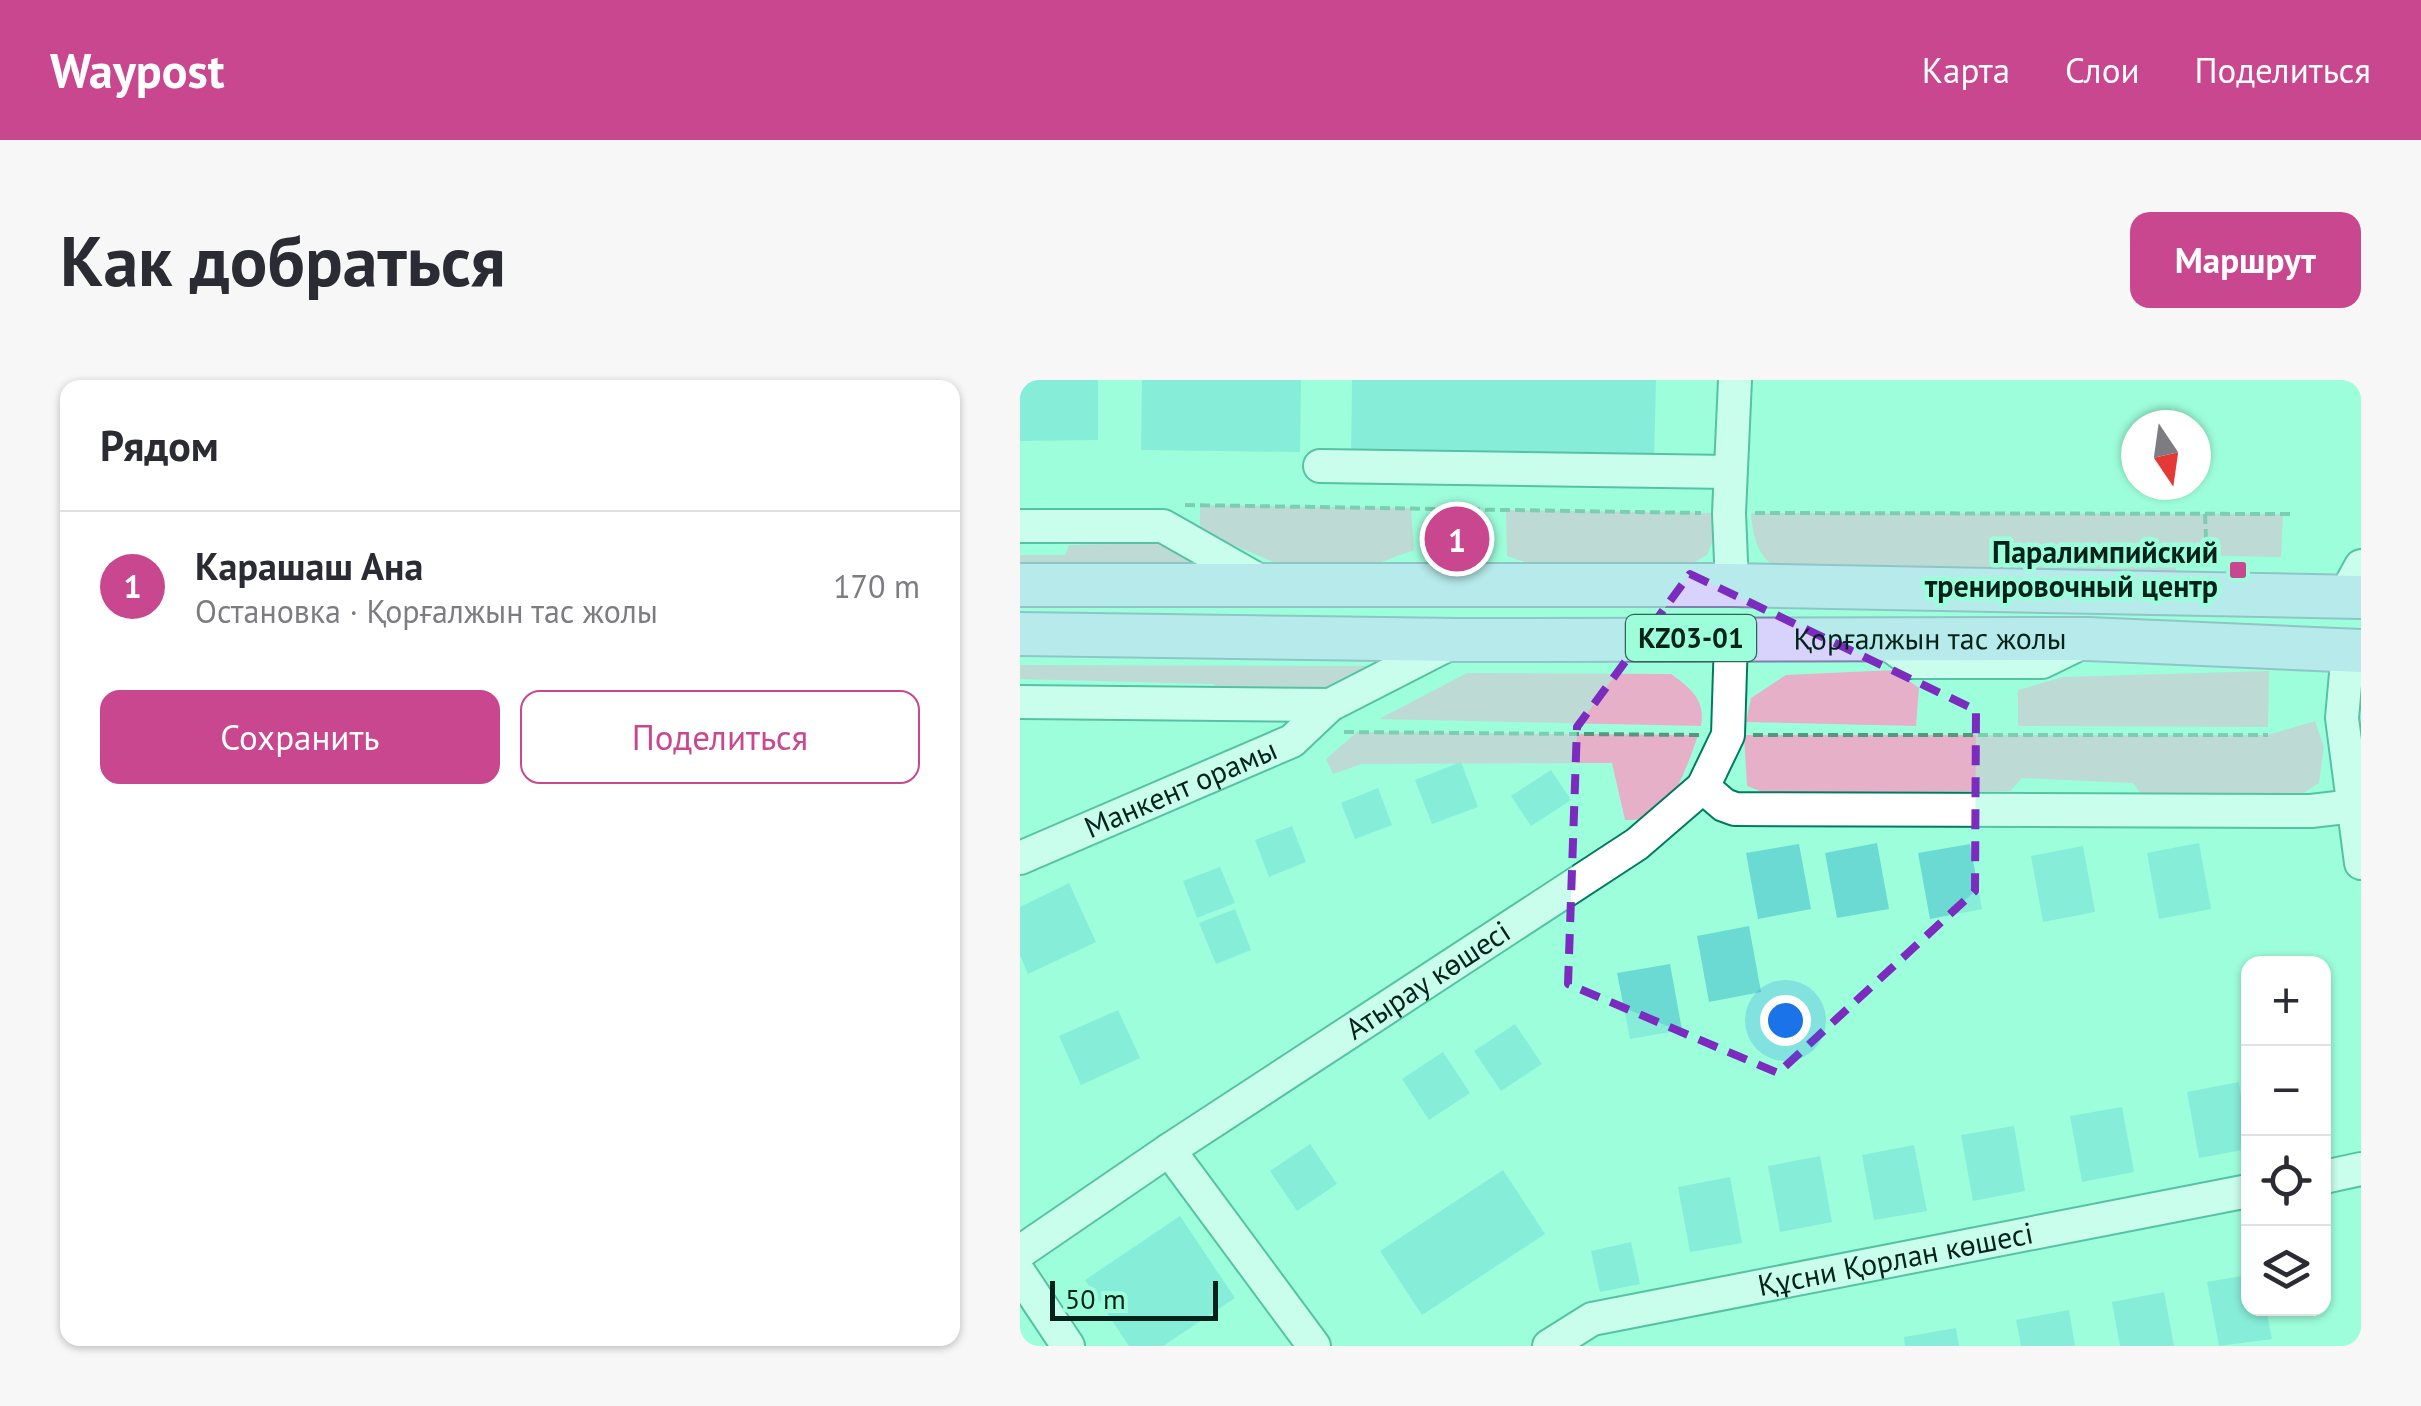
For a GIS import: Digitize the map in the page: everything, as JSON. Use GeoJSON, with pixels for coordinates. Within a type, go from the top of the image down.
{"type":"FeatureCollection","features":[{"type":"Feature","properties":{"kind":"main road","name":"Қорғалжын тас жолы"},"geometry":{"type":"LineString","coordinates":[[1020,585],[1732,585],[2356,616]]}},
{"type":"Feature","properties":{"kind":"main road","name":"Қорғалжын тас жолы"},"geometry":{"type":"LineString","coordinates":[[1020,634],[1457,640],[2088,639],[2356,616]]}},
{"type":"Feature","properties":{"kind":"street"},"geometry":{"type":"LineString","coordinates":[[1732,585],[1729,513],[1734,380]]}},
{"type":"Feature","properties":{"kind":"street"},"geometry":{"type":"LineString","coordinates":[[1320,466],[1730,472]]}},
{"type":"Feature","properties":{"kind":"street"},"geometry":{"type":"LineString","coordinates":[[1020,526],[1162,526],[1271,587]]}},
{"type":"Feature","properties":{"kind":"street"},"geometry":{"type":"LineString","coordinates":[[2356,616],[2342,718],[2361,863]]}},
{"type":"Feature","properties":{"kind":"street","name":"Атырау көшесі"},"geometry":{"type":"LineString","coordinates":[[1020,1252],[1637,844],[1704,788],[1728,735],[1731,638]]}},
{"type":"Feature","properties":{"kind":"street"},"geometry":{"type":"LineString","coordinates":[[1020,702],[1330,705],[1457,640]]}},
{"type":"Feature","properties":{"kind":"street","name":"Манкент орамы"},"geometry":{"type":"LineString","coordinates":[[1020,858],[1292,741],[1330,705]]}},
{"type":"Feature","properties":{"kind":"street"},"geometry":{"type":"LineString","coordinates":[[1704,788],[1735,808],[2311,811],[2354,806]]}},
{"type":"Feature","properties":{"kind":"street"},"geometry":{"type":"LineString","coordinates":[[1169,1150],[1314,1346]]}},
{"type":"Feature","properties":{"kind":"street"},"geometry":{"type":"LineString","coordinates":[[2331,1176],[2361,1170]]}},
{"type":"Feature","properties":{"kind":"street","name":"Құсни Қорлан көшесі"},"geometry":{"type":"LineString","coordinates":[[1549,1346],[1592,1319],[2241,1192]]}},
{"type":"Feature","properties":{"kind":"street"},"geometry":{"type":"LineString","coordinates":[[1020,1274],[1068,1346]]}},
{"type":"Feature","properties":{"kind":"path"},"geometry":{"type":"LineString","coordinates":[[1182,505],[1729,513],[2290,514]]}},
{"type":"Feature","properties":{"kind":"path"},"geometry":{"type":"LineString","coordinates":[[2205,514],[2207,565]]}},
{"type":"Feature","properties":{"kind":"path"},"geometry":{"type":"LineString","coordinates":[[1357,732],[1709,735]]}},
{"type":"Feature","properties":{"kind":"path"},"geometry":{"type":"LineString","coordinates":[[1744,735],[2268,735]]}},
{"type":"Feature","properties":{"kind":"highlighted area"},"geometry":{"type":"Polygon","coordinates":[[[1690,574],[1976,710],[1975,891],[1778,1073],[1568,984],[1577,727],[1690,574]]]}},
{"type":"Feature","properties":{"kind":"shaded area"},"geometry":{"type":"Polygon","coordinates":[[[1200,505],[1411,508],[1414,550],[1376,564],[1295,571],[1200,531],[1200,505]]]}},
{"type":"Feature","properties":{"kind":"shaded area"},"geometry":{"type":"Polygon","coordinates":[[[1506,510],[1718,513],[1707,555],[1680,570],[1553,571],[1507,556],[1506,510]]]}},
{"type":"Feature","properties":{"kind":"shaded area"},"geometry":{"type":"Polygon","coordinates":[[[1751,513],[2283,514],[2281,557],[2176,555],[2176,573],[1780,572],[1758,547],[1751,513]]]}},
{"type":"Feature","properties":{"kind":"shaded area"},"geometry":{"type":"Polygon","coordinates":[[[1159,543],[1228,577],[1020,572],[1020,555],[1065,555],[1069,545],[1159,543]]]}},
{"type":"Feature","properties":{"kind":"shaded area"},"geometry":{"type":"Polygon","coordinates":[[[1020,665],[1389,666],[1328,696],[1228,696],[1213,684],[1020,679],[1020,665]]]}},
{"type":"Feature","properties":{"kind":"shaded area"},"geometry":{"type":"Polygon","coordinates":[[[1894,670],[1919,688],[1916,726],[1746,722],[1751,698],[1786,675],[1894,670]]]}},
{"type":"Feature","properties":{"kind":"shaded area"},"geometry":{"type":"Polygon","coordinates":[[[2269,671],[2268,727],[2018,726],[2018,690],[2063,677],[2269,671]]]}},
{"type":"Feature","properties":{"kind":"shaded area"},"geometry":{"type":"Polygon","coordinates":[[[1467,673],[1671,674],[1699,702],[1701,726],[1379,719],[1467,673]]]}},
{"type":"Feature","properties":{"kind":"shaded area"},"geometry":{"type":"Polygon","coordinates":[[[2315,721],[2324,747],[2319,783],[2302,794],[2143,797],[2133,783],[2022,778],[2010,791],[1765,793],[1747,786],[1744,735],[2268,735],[2315,721]]]}},
{"type":"Feature","properties":{"kind":"shaded area"},"geometry":{"type":"Polygon","coordinates":[[[1357,732],[1698,735],[1684,774],[1668,802],[1650,817],[1625,820],[1612,763],[1362,764],[1333,774],[1326,759],[1357,732]]]}},
{"type":"Feature","properties":{"kind":"building"},"geometry":{"type":"Polygon","coordinates":[[[1020,380],[1098,380],[1098,440],[1020,441],[1020,380]]]}},
{"type":"Feature","properties":{"kind":"building"},"geometry":{"type":"Polygon","coordinates":[[[1142,380],[1301,380],[1300,452],[1141,450],[1142,380]]]}},
{"type":"Feature","properties":{"kind":"building"},"geometry":{"type":"Polygon","coordinates":[[[1352,380],[1656,380],[1654,461],[1351,456],[1352,380]]]}},
{"type":"Feature","properties":{"kind":"building"},"geometry":{"type":"Polygon","coordinates":[[[1461,762],[1478,807],[1432,824],[1415,780],[1461,762]]]}},
{"type":"Feature","properties":{"kind":"building"},"geometry":{"type":"Polygon","coordinates":[[[1551,770],[1571,800],[1531,826],[1511,796],[1551,770]]]}},
{"type":"Feature","properties":{"kind":"building"},"geometry":{"type":"Polygon","coordinates":[[[1378,788],[1392,825],[1355,839],[1341,803],[1378,788]]]}},
{"type":"Feature","properties":{"kind":"building"},"geometry":{"type":"Polygon","coordinates":[[[1292,826],[1306,862],[1269,877],[1255,840],[1292,826]]]}},
{"type":"Feature","properties":{"kind":"building"},"geometry":{"type":"Polygon","coordinates":[[[1877,843],[1889,909],[1837,918],[1825,853],[1877,843]]]}},
{"type":"Feature","properties":{"kind":"building"},"geometry":{"type":"Polygon","coordinates":[[[2199,843],[2211,909],[2159,919],[2147,853],[2199,843]]]}},
{"type":"Feature","properties":{"kind":"building"},"geometry":{"type":"Polygon","coordinates":[[[1799,844],[1811,909],[1758,919],[1746,853],[1799,844]]]}},
{"type":"Feature","properties":{"kind":"building"},"geometry":{"type":"Polygon","coordinates":[[[1970,844],[1982,909],[1930,919],[1918,853],[1970,844]]]}},
{"type":"Feature","properties":{"kind":"building"},"geometry":{"type":"Polygon","coordinates":[[[2083,846],[2095,912],[2043,922],[2031,856],[2083,846]]]}},
{"type":"Feature","properties":{"kind":"building"},"geometry":{"type":"Polygon","coordinates":[[[1220,867],[1235,903],[1197,918],[1183,881],[1220,867]]]}},
{"type":"Feature","properties":{"kind":"building"},"geometry":{"type":"Polygon","coordinates":[[[1069,883],[1096,942],[1028,974],[1020,955],[1020,907],[1069,883]]]}},
{"type":"Feature","properties":{"kind":"building"},"geometry":{"type":"Polygon","coordinates":[[[1235,909],[1251,950],[1216,964],[1199,923],[1235,909]]]}},
{"type":"Feature","properties":{"kind":"building"},"geometry":{"type":"Polygon","coordinates":[[[1749,926],[1761,992],[1709,1002],[1697,936],[1749,926]]]}},
{"type":"Feature","properties":{"kind":"building"},"geometry":{"type":"Polygon","coordinates":[[[1670,964],[1682,1030],[1630,1039],[1617,973],[1670,964]]]}},
{"type":"Feature","properties":{"kind":"building"},"geometry":{"type":"Polygon","coordinates":[[[1118,1010],[1140,1058],[1081,1085],[1059,1036],[1118,1010]]]}},
{"type":"Feature","properties":{"kind":"building"},"geometry":{"type":"Polygon","coordinates":[[[1515,1024],[1542,1064],[1501,1091],[1474,1051],[1515,1024]]]}},
{"type":"Feature","properties":{"kind":"building"},"geometry":{"type":"Polygon","coordinates":[[[1443,1052],[1470,1093],[1429,1120],[1402,1079],[1443,1052]]]}},
{"type":"Feature","properties":{"kind":"building"},"geometry":{"type":"Polygon","coordinates":[[[2239,1082],[2241,1150],[2199,1158],[2187,1092],[2239,1082]]]}},
{"type":"Feature","properties":{"kind":"building"},"geometry":{"type":"Polygon","coordinates":[[[2122,1107],[2134,1172],[2082,1182],[2070,1116],[2122,1107]]]}},
{"type":"Feature","properties":{"kind":"building"},"geometry":{"type":"Polygon","coordinates":[[[2014,1126],[2025,1191],[1973,1201],[1961,1135],[2014,1126]]]}},
{"type":"Feature","properties":{"kind":"building"},"geometry":{"type":"Polygon","coordinates":[[[1310,1144],[1337,1184],[1297,1211],[1270,1171],[1310,1144]]]}},
{"type":"Feature","properties":{"kind":"building"},"geometry":{"type":"Polygon","coordinates":[[[1914,1145],[1927,1211],[1874,1220],[1862,1155],[1914,1145]]]}},
{"type":"Feature","properties":{"kind":"building"},"geometry":{"type":"Polygon","coordinates":[[[1820,1156],[1832,1222],[1780,1232],[1768,1166],[1820,1156]]]}},
{"type":"Feature","properties":{"kind":"building"},"geometry":{"type":"Polygon","coordinates":[[[1503,1170],[1545,1234],[1422,1315],[1380,1251],[1503,1170]]]}},
{"type":"Feature","properties":{"kind":"building"},"geometry":{"type":"Polygon","coordinates":[[[1730,1177],[1742,1243],[1690,1252],[1678,1187],[1730,1177]]]}},
{"type":"Feature","properties":{"kind":"building"},"geometry":{"type":"Polygon","coordinates":[[[1180,1216],[1235,1298],[1163,1346],[1129,1346],[1085,1280],[1180,1216]]]}},
{"type":"Feature","properties":{"kind":"building"},"geometry":{"type":"Polygon","coordinates":[[[1631,1242],[1640,1284],[1600,1292],[1591,1251],[1631,1242]]]}},
{"type":"Feature","properties":{"kind":"building"},"geometry":{"type":"Polygon","coordinates":[[[2241,1276],[2241,1316],[2268,1316],[2272,1339],[2219,1346],[2207,1282],[2241,1276]]]}},
{"type":"Feature","properties":{"kind":"building"},"geometry":{"type":"Polygon","coordinates":[[[2164,1292],[2174,1346],[2120,1346],[2112,1302],[2164,1292]]]}},
{"type":"Feature","properties":{"kind":"building"},"geometry":{"type":"Polygon","coordinates":[[[2069,1310],[2075,1346],[2021,1346],[2016,1320],[2069,1310]]]}},
{"type":"Feature","properties":{"kind":"building"},"geometry":{"type":"Polygon","coordinates":[[[1956,1328],[1959,1346],[1905,1346],[1904,1337],[1956,1328]]]}},
{"type":"Feature","properties":{"kind":"place","name":"Карашаш Ана"},"geometry":{"type":"Point","coordinates":[1457,539]}},
{"type":"Feature","properties":{"kind":"place","name":"Паралимпийский тренировочный центр"},"geometry":{"type":"Point","coordinates":[2238,570]}}]}
